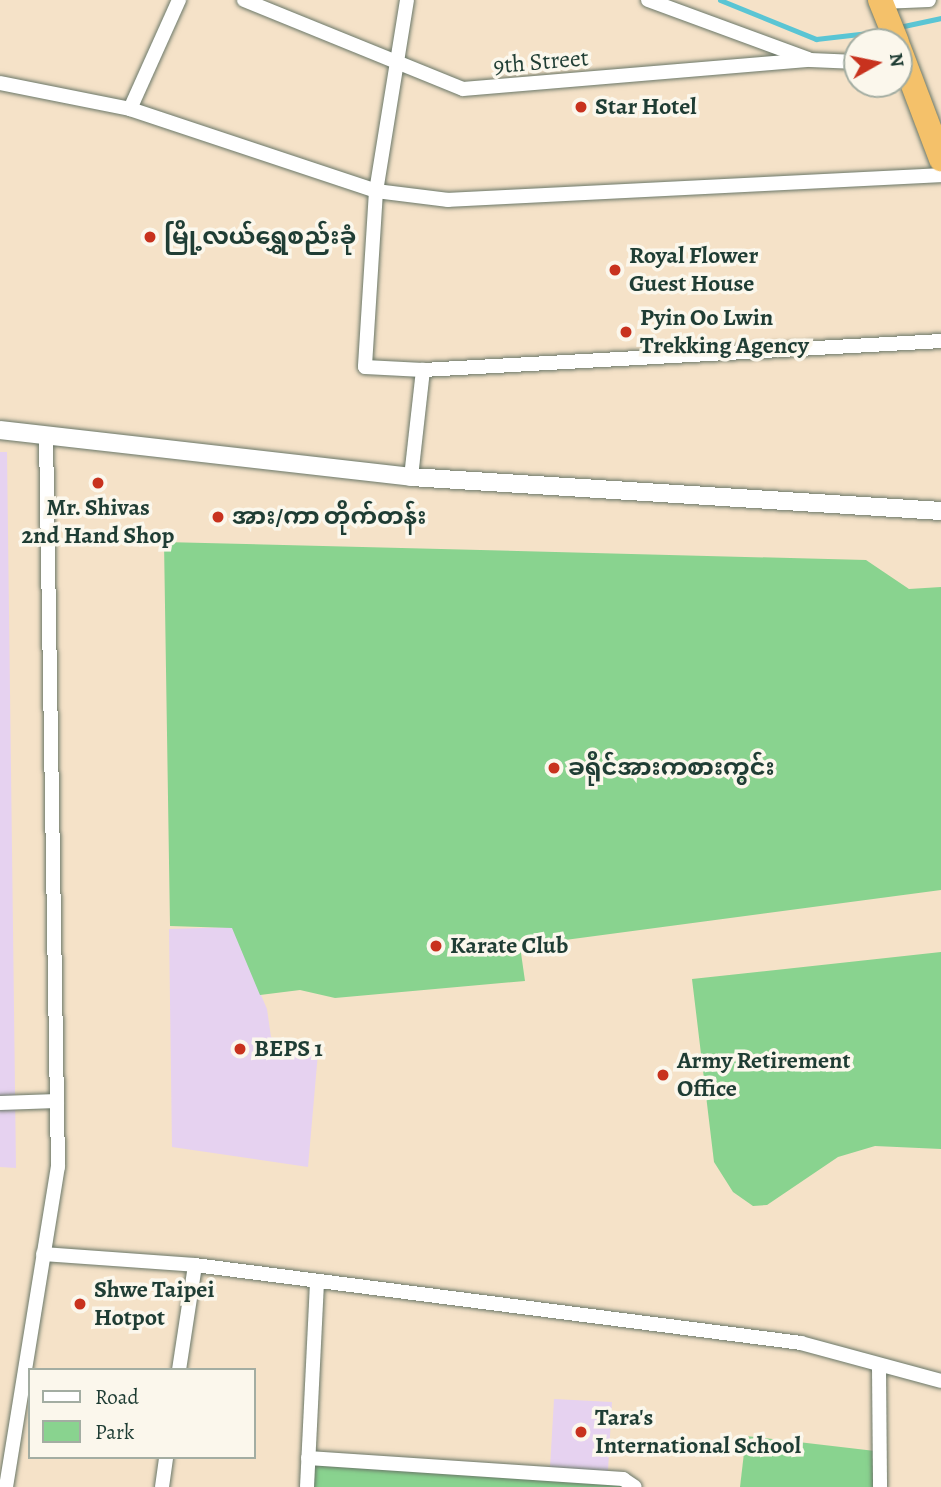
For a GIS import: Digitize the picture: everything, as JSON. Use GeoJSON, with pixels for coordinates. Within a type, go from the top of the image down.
{"type":"FeatureCollection","features":[{"type":"Feature","properties":{"kind":"highway"},"geometry":{"type":"LineString","coordinates":[[913,85],[941,159]]}},
{"type":"Feature","properties":{"kind":"street"},"geometry":{"type":"LineString","coordinates":[[130,109],[178,0]]}},
{"type":"Feature","properties":{"kind":"street","name":"9th Street"},"geometry":{"type":"LineString","coordinates":[[244,0],[452,86],[497,90],[810,60],[843,61]]}},
{"type":"Feature","properties":{"kind":"street"},"geometry":{"type":"LineString","coordinates":[[407,0],[376,191],[362,356],[365,367],[422,370],[941,341]]}},
{"type":"Feature","properties":{"kind":"street"},"geometry":{"type":"LineString","coordinates":[[648,0],[810,60]]}},
{"type":"Feature","properties":{"kind":"street"},"geometry":{"type":"LineString","coordinates":[[898,28],[929,0]]}},
{"type":"Feature","properties":{"kind":"street"},"geometry":{"type":"LineString","coordinates":[[0,83],[130,109],[376,191],[448,200],[941,175]]}},
{"type":"Feature","properties":{"kind":"street"},"geometry":{"type":"LineString","coordinates":[[411,477],[422,370]]}},
{"type":"Feature","properties":{"kind":"street"},"geometry":{"type":"LineString","coordinates":[[0,430],[411,477],[941,511]]}},
{"type":"Feature","properties":{"kind":"street"},"geometry":{"type":"LineString","coordinates":[[6,1487],[58,1167],[46,435]]}},
{"type":"Feature","properties":{"kind":"street"},"geometry":{"type":"LineString","coordinates":[[0,1103],[57,1101]]}},
{"type":"Feature","properties":{"kind":"street"},"geometry":{"type":"LineString","coordinates":[[43,1254],[195,1265],[317,1283],[801,1343],[879,1368],[941,1381]]}},
{"type":"Feature","properties":{"kind":"street"},"geometry":{"type":"LineString","coordinates":[[179,1368],[195,1265]]}},
{"type":"Feature","properties":{"kind":"street"},"geometry":{"type":"LineString","coordinates":[[307,1487],[317,1283]]}},
{"type":"Feature","properties":{"kind":"street"},"geometry":{"type":"LineString","coordinates":[[879,1368],[880,1487]]}},
{"type":"Feature","properties":{"kind":"street"},"geometry":{"type":"LineString","coordinates":[[308,1458],[623,1479],[635,1487]]}},
{"type":"Feature","properties":{"kind":"street"},"geometry":{"type":"LineString","coordinates":[[162,1487],[166,1459]]}},
{"type":"Feature","properties":{"kind":"shaded area"},"geometry":{"type":"Polygon","coordinates":[[[0,452],[7,452],[16,1168],[0,1167],[0,452]]]}},
{"type":"Feature","properties":{"kind":"shaded area","name":"BEPS 1"},"geometry":{"type":"Polygon","coordinates":[[[232,927],[267,1009],[271,1037],[318,1053],[308,1167],[172,1147],[169,929],[232,927]]]}},
{"type":"Feature","properties":{"kind":"shaded area","name":"Tara's International School"},"geometry":{"type":"Polygon","coordinates":[[[554,1399],[612,1402],[608,1471],[550,1468],[554,1399]]]}},
{"type":"Feature","properties":{"kind":"green space","name":"ခရိုင်အားကစားကွင်း"},"geometry":{"type":"Polygon","coordinates":[[[164,542],[866,560],[909,589],[941,587],[941,890],[520,946],[525,981],[335,998],[300,990],[260,995],[232,928],[170,926],[164,542]]]}},
{"type":"Feature","properties":{"kind":"green space"},"geometry":{"type":"Polygon","coordinates":[[[941,952],[941,1149],[875,1146],[838,1157],[767,1205],[753,1206],[733,1192],[714,1162],[692,979],[941,952]]]}},
{"type":"Feature","properties":{"kind":"green space"},"geometry":{"type":"Polygon","coordinates":[[[746,1436],[875,1451],[876,1487],[740,1487],[746,1436]]]}},
{"type":"Feature","properties":{"kind":"green space"},"geometry":{"type":"Polygon","coordinates":[[[314,1462],[624,1485],[624,1487],[313,1487],[314,1462]]]}},
{"type":"Feature","properties":{"kind":"waterway"},"geometry":{"type":"LineString","coordinates":[[720,0],[816,39],[843,36]]}},
{"type":"Feature","properties":{"kind":"waterway"},"geometry":{"type":"LineString","coordinates":[[899,27],[941,18]]}},
{"type":"Feature","properties":{"kind":"place","name":"Star Hotel"},"geometry":{"type":"Point","coordinates":[581,107]}},
{"type":"Feature","properties":{"kind":"place","name":"မြို့လယ်ရွှေစည်းခုံ"},"geometry":{"type":"Point","coordinates":[150,237]}},
{"type":"Feature","properties":{"kind":"place","name":"Royal Flower Guest House"},"geometry":{"type":"Point","coordinates":[615,270]}},
{"type":"Feature","properties":{"kind":"place","name":"Pyin Oo Lwin Trekking Agency"},"geometry":{"type":"Point","coordinates":[626,332]}},
{"type":"Feature","properties":{"kind":"place","name":"Mr. Shivas 2nd Hand Shop"},"geometry":{"type":"Point","coordinates":[98,483]}},
{"type":"Feature","properties":{"kind":"place","name":"အား/ကာ တိုက်တန်း"},"geometry":{"type":"Point","coordinates":[218,517]}},
{"type":"Feature","properties":{"kind":"place","name":"ခရိုင်အားကစားကွင်း"},"geometry":{"type":"Point","coordinates":[554,768]}},
{"type":"Feature","properties":{"kind":"place","name":"Karate Club"},"geometry":{"type":"Point","coordinates":[436,946]}},
{"type":"Feature","properties":{"kind":"place","name":"BEPS 1"},"geometry":{"type":"Point","coordinates":[240,1049]}},
{"type":"Feature","properties":{"kind":"place","name":"Army Retirement Office"},"geometry":{"type":"Point","coordinates":[663,1075]}},
{"type":"Feature","properties":{"kind":"place","name":"Shwe Taipei Hotpot"},"geometry":{"type":"Point","coordinates":[80,1304]}},
{"type":"Feature","properties":{"kind":"place","name":"Tara's International School"},"geometry":{"type":"Point","coordinates":[581,1432]}}]}
